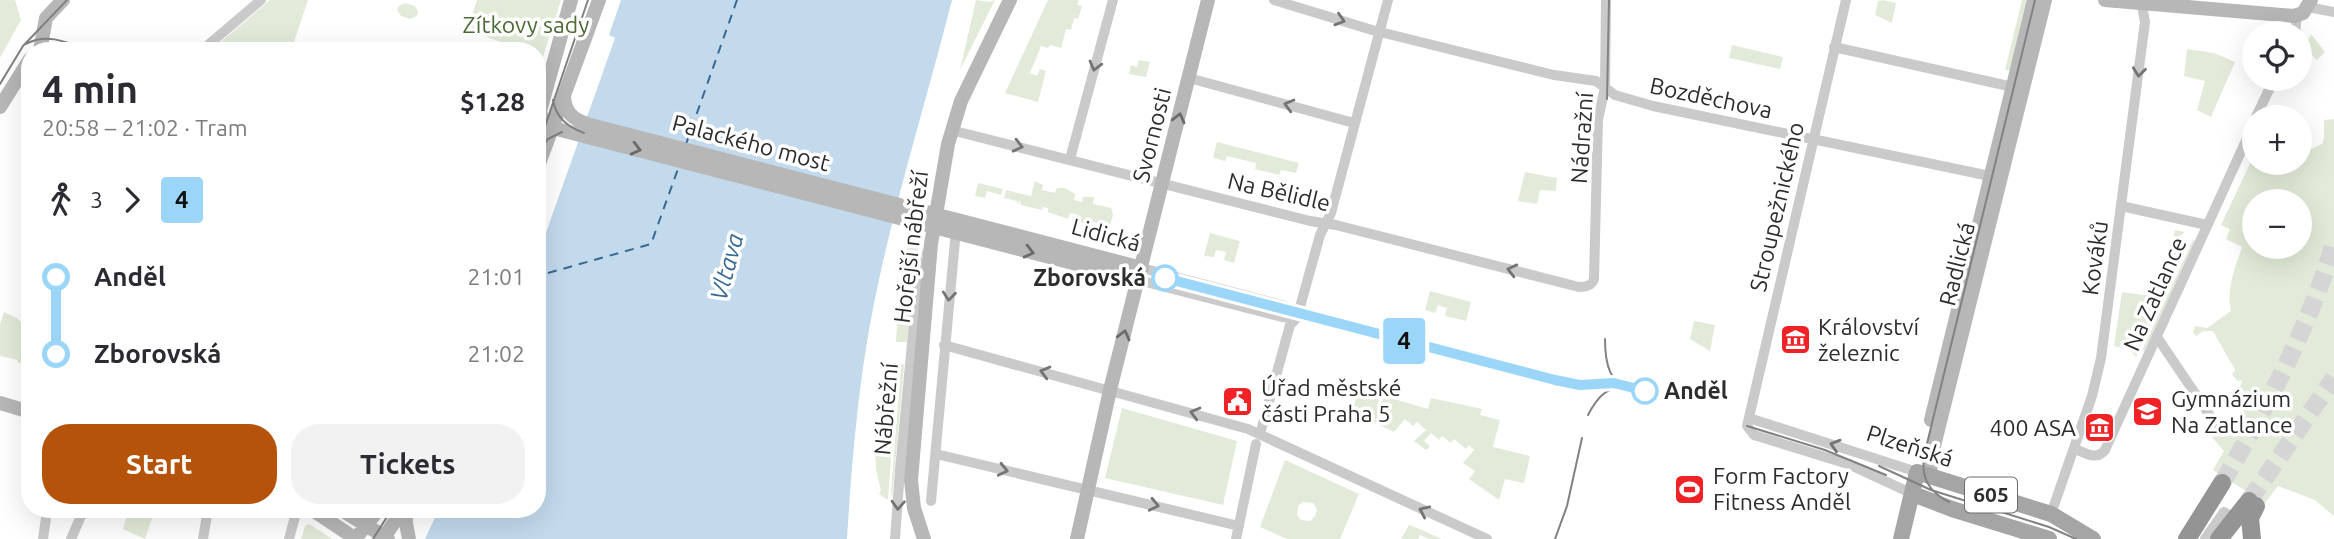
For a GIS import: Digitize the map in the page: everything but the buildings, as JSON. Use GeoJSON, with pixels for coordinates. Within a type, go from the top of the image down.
{"type":"FeatureCollection","features":[{"type":"Feature","properties":{"kind":"highway"},"geometry":{"type":"LineString","coordinates":[[2187,539],[2222,483]]}},
{"type":"Feature","properties":{"kind":"highway"},"geometry":{"type":"LineString","coordinates":[[2219,539],[2252,504],[2252,539]]}},
{"type":"Feature","properties":{"kind":"main road"},"geometry":{"type":"LineString","coordinates":[[546,89],[571,0]]}},
{"type":"Feature","properties":{"kind":"main road"},"geometry":{"type":"LineString","coordinates":[[546,148],[561,132],[564,96],[599,0]]}},
{"type":"Feature","properties":{"kind":"main road","name":"Hořejší nábřeží"},"geometry":{"type":"LineString","coordinates":[[924,539],[915,512],[911,473],[931,244],[951,130],[961,101],[1010,0]]}},
{"type":"Feature","properties":{"kind":"main road","name":"Svornosti"},"geometry":{"type":"LineString","coordinates":[[1140,274],[1208,0]]}},
{"type":"Feature","properties":{"kind":"main road","name":"Radlická"},"geometry":{"type":"LineString","coordinates":[[1901,539],[1924,474],[1958,307],[2034,0]]}},
{"type":"Feature","properties":{"kind":"main road","name":"Radlická"},"geometry":{"type":"LineString","coordinates":[[1924,474],[1931,458],[2045,0]]}},
{"type":"Feature","properties":{"kind":"main road"},"geometry":{"type":"LineString","coordinates":[[2105,0],[2305,8]]}},
{"type":"Feature","properties":{"kind":"main road"},"geometry":{"type":"LineString","coordinates":[[42,42],[46,18],[59,1]]}},
{"type":"Feature","properties":{"kind":"main road"},"geometry":{"type":"LineString","coordinates":[[546,79],[561,35]]}},
{"type":"Feature","properties":{"kind":"main road"},"geometry":{"type":"LineString","coordinates":[[0,107],[21,73]]}},
{"type":"Feature","properties":{"kind":"main road","name":"Palackého most"},"geometry":{"type":"LineString","coordinates":[[564,96],[568,113],[578,121],[943,225]]}},
{"type":"Feature","properties":{"kind":"main road"},"geometry":{"type":"LineString","coordinates":[[546,122],[561,132]]}},
{"type":"Feature","properties":{"kind":"main road","name":"Palackého most"},"geometry":{"type":"LineString","coordinates":[[561,132],[943,225]]}},
{"type":"Feature","properties":{"kind":"main road","name":"Lidická"},"geometry":{"type":"LineString","coordinates":[[943,225],[1140,274]]}},
{"type":"Feature","properties":{"kind":"main road"},"geometry":{"type":"LineString","coordinates":[[1077,539],[1110,390],[1140,274]]}},
{"type":"Feature","properties":{"kind":"main road"},"geometry":{"type":"LineString","coordinates":[[0,393],[21,399]]}},
{"type":"Feature","properties":{"kind":"main road"},"geometry":{"type":"LineString","coordinates":[[0,403],[21,409]]}},
{"type":"Feature","properties":{"kind":"main road","name":"Plzeňská"},"geometry":{"type":"LineString","coordinates":[[1924,474],[2051,514],[2094,539]]}},
{"type":"Feature","properties":{"kind":"main road","name":"Radlická"},"geometry":{"type":"LineString","coordinates":[[1912,539],[1918,496]]}},
{"type":"Feature","properties":{"kind":"main road","name":"Plzeňská"},"geometry":{"type":"LineString","coordinates":[[1918,496],[2049,539]]}},
{"type":"Feature","properties":{"kind":"main road"},"geometry":{"type":"LineString","coordinates":[[324,518],[356,539],[372,518]]}},
{"type":"Feature","properties":{"kind":"main road"},"geometry":{"type":"LineString","coordinates":[[354,518],[385,538],[398,518]]}},
{"type":"Feature","properties":{"kind":"main road"},"geometry":{"type":"LineString","coordinates":[[405,518],[408,536]]}},
{"type":"Feature","properties":{"kind":"street"},"geometry":{"type":"LineString","coordinates":[[212,42],[261,0]]}},
{"type":"Feature","properties":{"kind":"street"},"geometry":{"type":"LineString","coordinates":[[1070,159],[1113,0]]}},
{"type":"Feature","properties":{"kind":"street","name":"Bozděchova"},"geometry":{"type":"LineString","coordinates":[[1274,0],[1380,32],[1554,75],[1592,80],[1615,95],[1653,106],[1985,176]]}},
{"type":"Feature","properties":{"kind":"street"},"geometry":{"type":"LineString","coordinates":[[1236,539],[1258,439],[1290,325],[1297,315],[1320,235],[1331,213],[1388,0]]}},
{"type":"Feature","properties":{"kind":"street","name":"Nádražní"},"geometry":{"type":"LineString","coordinates":[[1594,279],[1598,120],[1605,87],[1606,0]]}},
{"type":"Feature","properties":{"kind":"street","name":"Stroupežnického"},"geometry":{"type":"LineString","coordinates":[[1748,421],[1846,0]]}},
{"type":"Feature","properties":{"kind":"street","name":"Kováků"},"geometry":{"type":"LineString","coordinates":[[2051,514],[2092,396],[2101,358],[2145,22],[2141,2]]}},
{"type":"Feature","properties":{"kind":"street"},"geometry":{"type":"LineString","coordinates":[[2305,8],[2334,12]]}},
{"type":"Feature","properties":{"kind":"street"},"geometry":{"type":"LineString","coordinates":[[1834,47],[2013,88]]}},
{"type":"Feature","properties":{"kind":"street"},"geometry":{"type":"LineString","coordinates":[[1189,78],[1354,123]]}},
{"type":"Feature","properties":{"kind":"street","name":"Na Bělidle"},"geometry":{"type":"LineString","coordinates":[[951,130],[1578,287],[1588,286],[1594,279]]}},
{"type":"Feature","properties":{"kind":"street","name":"Na Zatlance"},"geometry":{"type":"LineString","coordinates":[[2075,449],[2095,456],[2102,453],[2242,148]]}},
{"type":"Feature","properties":{"kind":"street"},"geometry":{"type":"LineString","coordinates":[[2121,206],[2207,225]]}},
{"type":"Feature","properties":{"kind":"street"},"geometry":{"type":"LineString","coordinates":[[931,501],[955,241],[955,234],[943,225]]}},
{"type":"Feature","properties":{"kind":"street","name":"Nábřežní"},"geometry":{"type":"LineString","coordinates":[[895,539],[919,270],[931,244]]}},
{"type":"Feature","properties":{"kind":"street","name":"Lidická"},"geometry":{"type":"LineString","coordinates":[[1140,274],[1282,317],[1297,315]]}},
{"type":"Feature","properties":{"kind":"street"},"geometry":{"type":"LineString","coordinates":[[2157,337],[2219,429]]}},
{"type":"Feature","properties":{"kind":"street"},"geometry":{"type":"LineString","coordinates":[[944,345],[1110,390],[1258,439],[1487,539]]}},
{"type":"Feature","properties":{"kind":"street","name":"Plzeňská"},"geometry":{"type":"LineString","coordinates":[[1918,496],[1847,464],[1754,435],[1748,430],[1748,421],[1924,474]]}},
{"type":"Feature","properties":{"kind":"street"},"geometry":{"type":"LineString","coordinates":[[936,454],[1239,526]]}},
{"type":"Feature","properties":{"kind":"street"},"geometry":{"type":"LineString","coordinates":[[2205,539],[2224,512],[2266,539]]}},
{"type":"Feature","properties":{"kind":"street"},"geometry":{"type":"LineString","coordinates":[[43,539],[46,518]]}},
{"type":"Feature","properties":{"kind":"street"},"geometry":{"type":"LineString","coordinates":[[71,539],[80,518]]}},
{"type":"Feature","properties":{"kind":"street"},"geometry":{"type":"LineString","coordinates":[[203,539],[206,518]]}},
{"type":"Feature","properties":{"kind":"street"},"geometry":{"type":"LineString","coordinates":[[289,539],[295,518]]}},
{"type":"Feature","properties":{"kind":"green space"},"geometry":{"type":"Polygon","coordinates":[[[0,0],[15,0],[21,20],[0,58],[0,0]]]}},
{"type":"Feature","properties":{"kind":"green space"},"geometry":{"type":"Polygon","coordinates":[[[270,0],[308,0],[294,42],[221,42],[270,0]]]}},
{"type":"Feature","properties":{"kind":"green space","name":"Zítkovy sady"},"geometry":{"type":"Polygon","coordinates":[[[477,0],[561,0],[546,48],[546,42],[501,42],[467,30],[477,0]]]}},
{"type":"Feature","properties":{"kind":"green space"},"geometry":{"type":"Polygon","coordinates":[[[976,0],[995,0],[960,70],[976,0]]]}},
{"type":"Feature","properties":{"kind":"green space"},"geometry":{"type":"Polygon","coordinates":[[[1048,0],[1079,0],[1077,5],[1082,6],[1078,19],[1074,18],[1071,30],[1066,29],[1061,48],[1041,46],[1030,73],[1037,76],[1040,69],[1046,71],[1038,102],[1005,93],[1048,0]]]}},
{"type":"Feature","properties":{"kind":"green space"},"geometry":{"type":"Polygon","coordinates":[[[2022,0],[2032,0],[2014,71],[2005,70],[2022,0]]]}},
{"type":"Feature","properties":{"kind":"green space"},"geometry":{"type":"Polygon","coordinates":[[[1878,1],[1896,3],[1892,23],[1875,15],[1878,1]]]}},
{"type":"Feature","properties":{"kind":"green space"},"geometry":{"type":"Polygon","coordinates":[[[405,3],[415,6],[417,16],[410,19],[401,16],[397,10],[405,3]]]}},
{"type":"Feature","properties":{"kind":"green space"},"geometry":{"type":"Polygon","coordinates":[[[2312,35],[2325,52],[2317,60],[2312,55],[2312,35]]]}},
{"type":"Feature","properties":{"kind":"green space"},"geometry":{"type":"Polygon","coordinates":[[[1732,45],[1783,57],[1780,69],[1729,58],[1732,45]]]}},
{"type":"Feature","properties":{"kind":"green space"},"geometry":{"type":"Polygon","coordinates":[[[2187,49],[2214,53],[2235,62],[2211,117],[2197,110],[2205,81],[2184,76],[2187,49]]]}},
{"type":"Feature","properties":{"kind":"green space"},"geometry":{"type":"Polygon","coordinates":[[[1139,60],[1150,62],[1146,77],[1129,74],[1131,65],[1137,67],[1139,60]]]}},
{"type":"Feature","properties":{"kind":"green space"},"geometry":{"type":"Polygon","coordinates":[[[2334,119],[2334,516],[2315,500],[2278,486],[2265,503],[2213,470],[2224,451],[2211,436],[2244,412],[2233,394],[2239,390],[2242,380],[2238,381],[2232,374],[2235,370],[2213,331],[2203,331],[2196,336],[2193,332],[2195,326],[2207,328],[2231,311],[2230,287],[2242,247],[2226,239],[2230,229],[2221,225],[2245,175],[2312,175],[2312,149],[2322,144],[2324,120],[2334,119]]]}},
{"type":"Feature","properties":{"kind":"green space"},"geometry":{"type":"Polygon","coordinates":[[[1217,142],[1299,163],[1296,173],[1281,170],[1279,175],[1255,169],[1256,163],[1227,156],[1225,161],[1213,158],[1217,142]]]}},
{"type":"Feature","properties":{"kind":"green space"},"geometry":{"type":"Polygon","coordinates":[[[1525,172],[1557,178],[1556,191],[1540,190],[1537,204],[1518,201],[1525,172]]]}},
{"type":"Feature","properties":{"kind":"green space"},"geometry":{"type":"Polygon","coordinates":[[[1035,181],[1043,185],[1042,190],[1055,193],[1057,188],[1065,188],[1075,194],[1074,200],[1082,202],[1083,197],[1094,197],[1093,204],[1111,208],[1113,215],[1110,226],[1089,221],[1087,225],[1078,221],[1079,215],[1070,213],[1068,219],[1048,212],[1048,208],[1043,207],[1042,210],[1004,198],[1006,190],[1031,196],[1035,181]]]}},
{"type":"Feature","properties":{"kind":"green space"},"geometry":{"type":"Polygon","coordinates":[[[978,183],[1003,189],[1001,195],[987,191],[985,198],[975,196],[978,183]]]}},
{"type":"Feature","properties":{"kind":"green space"},"geometry":{"type":"Polygon","coordinates":[[[2175,230],[2185,232],[2180,236],[2184,244],[2189,242],[2136,357],[2130,350],[2114,346],[2122,292],[2158,297],[2162,262],[2168,262],[2175,230]]]}},
{"type":"Feature","properties":{"kind":"green space"},"geometry":{"type":"Polygon","coordinates":[[[1210,233],[1240,241],[1234,263],[1224,260],[1226,252],[1216,250],[1214,257],[1204,256],[1210,233]]]}},
{"type":"Feature","properties":{"kind":"green space"},"geometry":{"type":"Polygon","coordinates":[[[910,237],[920,240],[909,286],[912,291],[907,342],[896,342],[898,307],[908,262],[904,260],[910,237]]]}},
{"type":"Feature","properties":{"kind":"green space"},"geometry":{"type":"Polygon","coordinates":[[[2193,240],[2195,241],[2144,352],[2143,348],[2193,240]]]}},
{"type":"Feature","properties":{"kind":"green space"},"geometry":{"type":"Polygon","coordinates":[[[1430,291],[1471,302],[1466,321],[1445,316],[1447,308],[1438,305],[1435,313],[1425,310],[1430,291]]]}},
{"type":"Feature","properties":{"kind":"green space"},"geometry":{"type":"Polygon","coordinates":[[[4,312],[21,322],[21,363],[18,360],[0,356],[0,324],[4,312]]]}},
{"type":"Feature","properties":{"kind":"green space"},"geometry":{"type":"Polygon","coordinates":[[[1694,321],[1715,325],[1710,351],[1690,339],[1694,321]]]}},
{"type":"Feature","properties":{"kind":"green space"},"geometry":{"type":"Polygon","coordinates":[[[893,362],[898,363],[888,500],[879,494],[881,490],[876,459],[883,396],[893,362]]]}},
{"type":"Feature","properties":{"kind":"green space"},"geometry":{"type":"Polygon","coordinates":[[[901,363],[904,365],[892,500],[891,491],[901,363]]]}},
{"type":"Feature","properties":{"kind":"green space"},"geometry":{"type":"Polygon","coordinates":[[[1374,388],[1382,390],[1377,406],[1380,407],[1384,396],[1428,409],[1431,398],[1482,409],[1480,415],[1500,420],[1493,447],[1530,456],[1524,483],[1505,479],[1499,500],[1469,479],[1475,471],[1463,463],[1474,450],[1469,445],[1466,449],[1454,439],[1451,443],[1442,436],[1439,440],[1431,433],[1424,441],[1430,446],[1426,450],[1414,441],[1426,430],[1417,422],[1413,426],[1405,419],[1394,432],[1352,412],[1358,390],[1371,395],[1374,388]]]}},
{"type":"Feature","properties":{"kind":"green space"},"geometry":{"type":"Polygon","coordinates":[[[1122,408],[1237,441],[1223,505],[1105,478],[1122,408]]]}},
{"type":"Feature","properties":{"kind":"green space"},"geometry":{"type":"Polygon","coordinates":[[[1285,460],[1359,494],[1340,539],[1287,539],[1260,527],[1285,460]],[[1303,502],[1298,506],[1297,515],[1301,520],[1310,521],[1315,516],[1317,509],[1313,503],[1303,502]]]}},
{"type":"Feature","properties":{"kind":"green space"},"geometry":{"type":"Polygon","coordinates":[[[126,518],[152,518],[145,539],[123,529],[126,518]]]}},
{"type":"Feature","properties":{"kind":"green space"},"geometry":{"type":"Polygon","coordinates":[[[308,524],[311,525],[332,539],[301,539],[308,524]]]}},
{"type":"Feature","properties":{"kind":"green space"},"geometry":{"type":"Polygon","coordinates":[[[1409,525],[1442,539],[1429,539],[1420,535],[1418,539],[1401,539],[1409,525]]]}},
{"type":"Feature","properties":{"kind":"water","name":"Vltava"},"geometry":{"type":"Polygon","coordinates":[[[621,0],[952,0],[894,216],[874,304],[859,395],[847,539],[425,539],[435,518],[546,518],[546,233],[615,38],[609,35],[621,0]]]}},
{"type":"Feature","properties":{"kind":"ferry route"},"geometry":{"type":"LineString","coordinates":[[686,144],[737,0]]}},
{"type":"Feature","properties":{"kind":"ferry route"},"geometry":{"type":"LineString","coordinates":[[548,273],[651,244],[679,166]]}},
{"type":"Feature","properties":{"kind":"tunnel"},"geometry":{"type":"LineString","coordinates":[[2222,483],[2285,367],[2312,307],[2334,244]]}},
{"type":"Feature","properties":{"kind":"tunnel"},"geometry":{"type":"LineString","coordinates":[[2249,501],[2334,378]]}},
{"type":"Feature","properties":{"kind":"tram line"},"geometry":{"type":"LineString","coordinates":[[27,42],[67,0]]}},
{"type":"Feature","properties":{"kind":"tram line"},"geometry":{"type":"LineString","coordinates":[[546,124],[588,0]]}},
{"type":"Feature","properties":{"kind":"tram line"},"geometry":{"type":"LineString","coordinates":[[1607,99],[1609,0]]}},
{"type":"Feature","properties":{"kind":"tram line"},"geometry":{"type":"LineString","coordinates":[[1949,502],[1936,494],[1928,484],[1925,478],[1924,456],[2035,0]]}},
{"type":"Feature","properties":{"kind":"tram line"},"geometry":{"type":"LineString","coordinates":[[31,42],[42,39],[66,42]]}},
{"type":"Feature","properties":{"kind":"tram line"},"geometry":{"type":"LineString","coordinates":[[0,84],[21,49]]}},
{"type":"Feature","properties":{"kind":"tram line"},"geometry":{"type":"LineString","coordinates":[[553,100],[564,121],[584,133]]}},
{"type":"Feature","properties":{"kind":"tram line"},"geometry":{"type":"LineString","coordinates":[[546,141],[562,132]]}},
{"type":"Feature","properties":{"kind":"tram line","name":"4"},"geometry":{"type":"LineString","coordinates":[[1165,278],[1570,384],[1614,383],[1645,391]]}},
{"type":"Feature","properties":{"kind":"tram line"},"geometry":{"type":"LineString","coordinates":[[1605,339],[1610,372],[1619,385],[1635,394]]}},
{"type":"Feature","properties":{"kind":"tram line"},"geometry":{"type":"LineString","coordinates":[[1588,415],[1603,394],[1627,387]]}},
{"type":"Feature","properties":{"kind":"tram line"},"geometry":{"type":"LineString","coordinates":[[1747,426],[1825,450],[1886,475]]}},
{"type":"Feature","properties":{"kind":"tram line"},"geometry":{"type":"LineString","coordinates":[[1555,539],[1567,506],[1582,438]]}},
{"type":"Feature","properties":{"kind":"tram line"},"geometry":{"type":"LineString","coordinates":[[1879,466],[1931,490],[2049,527],[2076,539]]}},
{"type":"Feature","properties":{"kind":"tram line"},"geometry":{"type":"LineString","coordinates":[[373,539],[386,518]]}},
{"type":"Feature","properties":{"kind":"place","name":"Zborovská"},"geometry":{"type":"Point","coordinates":[1165,278]}},
{"type":"Feature","properties":{"kind":"place","name":"Království železnic"},"geometry":{"type":"Point","coordinates":[1795,340]}},
{"type":"Feature","properties":{"kind":"place","name":"Anděl"},"geometry":{"type":"Point","coordinates":[1645,391]}},
{"type":"Feature","properties":{"kind":"place","name":"Úřad městské části Praha 5"},"geometry":{"type":"Point","coordinates":[1238,401]}},
{"type":"Feature","properties":{"kind":"place","name":"Gymnázium Na Zatlance"},"geometry":{"type":"Point","coordinates":[2148,412]}},
{"type":"Feature","properties":{"kind":"place","name":"400 ASA"},"geometry":{"type":"Point","coordinates":[2099,428]}},
{"type":"Feature","properties":{"kind":"place","name":"Form Factory Fitness Anděl"},"geometry":{"type":"Point","coordinates":[1690,489]}}]}
